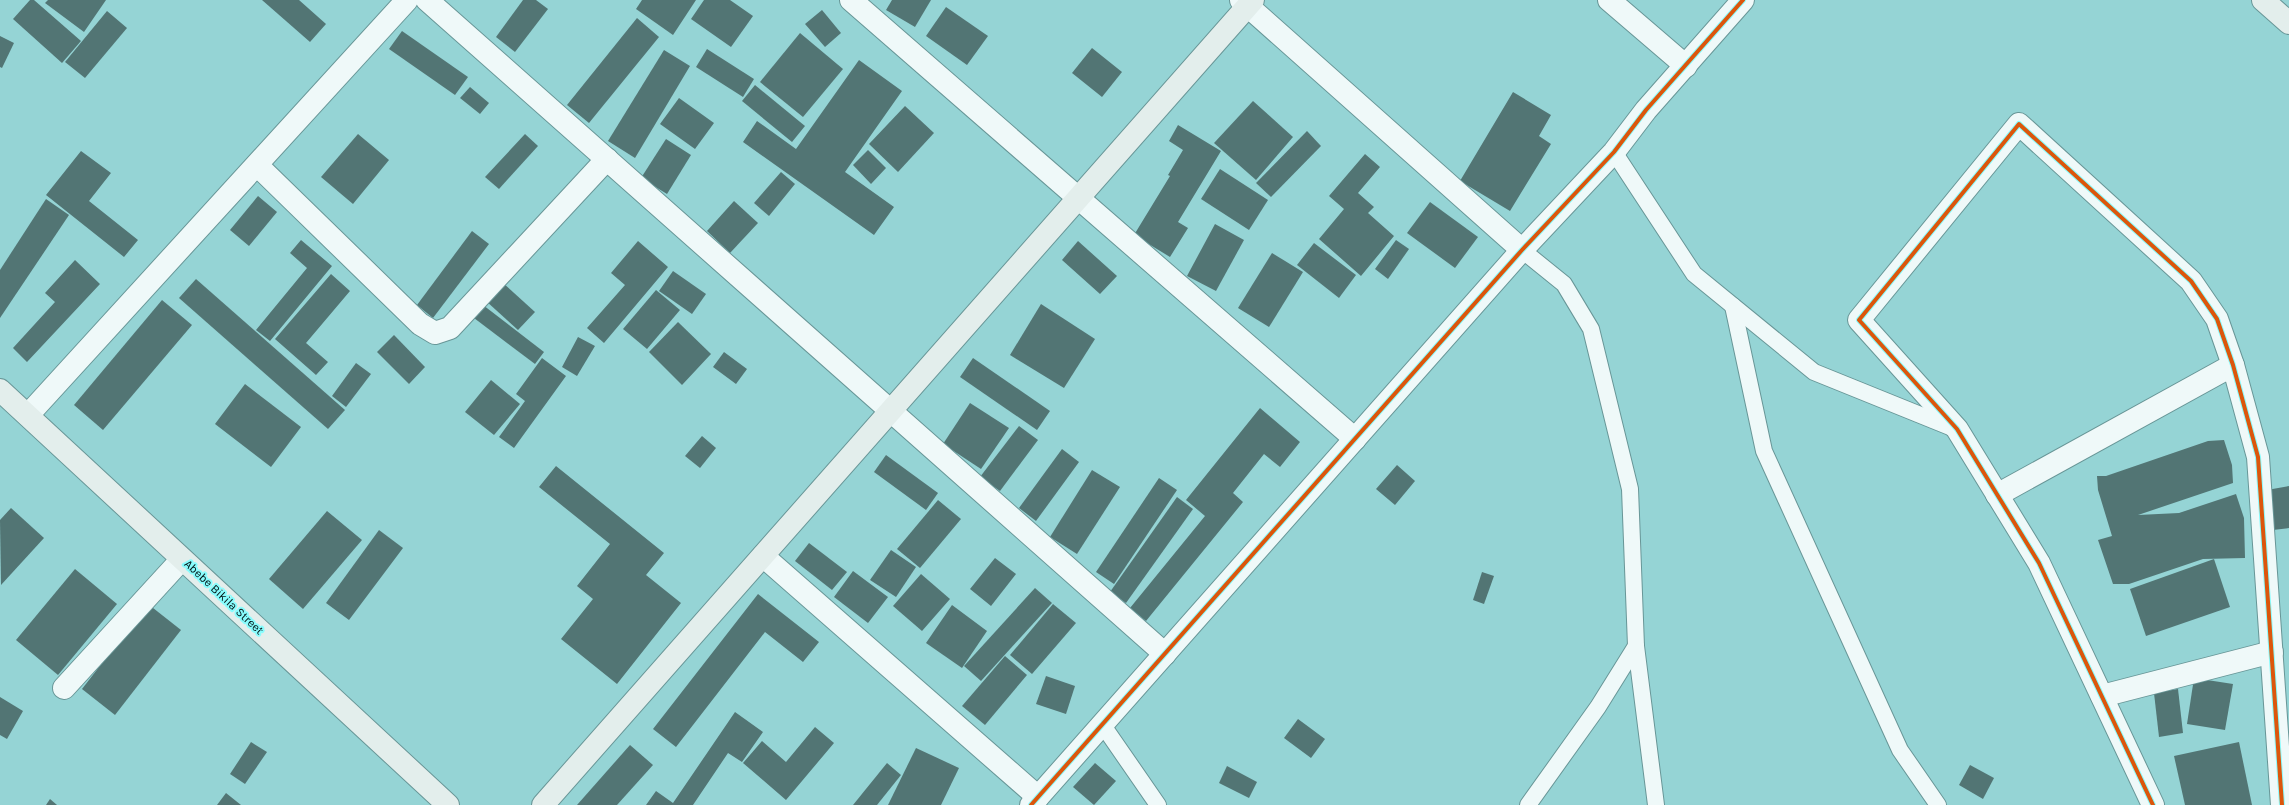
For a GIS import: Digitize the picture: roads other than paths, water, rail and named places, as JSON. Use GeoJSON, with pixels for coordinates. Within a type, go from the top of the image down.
{"type":"FeatureCollection","features":[{"type":"Feature","properties":{"kind":"street"},"geometry":{"type":"LineString","coordinates":[[28,415],[407,0]]}},
{"type":"Feature","properties":{"kind":"street"},"geometry":{"type":"LineString","coordinates":[[427,0],[892,410],[1165,654]]}},
{"type":"Feature","properties":{"kind":"street"},"geometry":{"type":"LineString","coordinates":[[851,0],[1355,439]]}},
{"type":"Feature","properties":{"kind":"street"},"geometry":{"type":"LineString","coordinates":[[1609,0],[1686,66]]}},
{"type":"Feature","properties":{"kind":"street"},"geometry":{"type":"LineString","coordinates":[[763,556],[1034,801],[1522,250],[1614,152],[1646,110],[1744,0]]}},
{"type":"Feature","properties":{"kind":"street"},"geometry":{"type":"LineString","coordinates":[[2263,0],[2289,23]]}},
{"type":"Feature","properties":{"kind":"street"},"geometry":{"type":"LineString","coordinates":[[544,805],[1078,198],[1247,2],[1522,250]]}},
{"type":"Feature","properties":{"kind":"street"},"geometry":{"type":"LineString","coordinates":[[2153,805],[2039,563],[1957,430],[1859,320],[2019,124],[2191,281],[2217,320],[2233,365],[2258,457],[2282,805]]}},
{"type":"Feature","properties":{"kind":"street"},"geometry":{"type":"LineString","coordinates":[[256,164],[420,324],[435,333],[450,328],[607,158]]}},
{"type":"Feature","properties":{"kind":"street"},"geometry":{"type":"LineString","coordinates":[[1997,495],[2233,365]]}},
{"type":"Feature","properties":{"kind":"street","name":"Abebe Bikila Street"},"geometry":{"type":"LineString","coordinates":[[0,390],[448,805]]}},
{"type":"Feature","properties":{"kind":"street"},"geometry":{"type":"LineString","coordinates":[[64,688],[182,559]]}},
{"type":"Feature","properties":{"kind":"street"},"geometry":{"type":"LineString","coordinates":[[2102,696],[2272,652]]}},
{"type":"Feature","properties":{"kind":"lane"},"geometry":{"type":"LineString","coordinates":[[1614,152],[1694,274],[1814,372],[1957,430]]}},
{"type":"Feature","properties":{"kind":"lane"},"geometry":{"type":"LineString","coordinates":[[1522,250],[1564,284],[1591,329],[1630,489],[1636,646],[1656,805]]}},
{"type":"Feature","properties":{"kind":"lane"},"geometry":{"type":"LineString","coordinates":[[1733,306],[1764,451],[1900,750],[1938,805]]}},
{"type":"Feature","properties":{"kind":"lane"},"geometry":{"type":"LineString","coordinates":[[1528,805],[1598,707],[1636,646]]}},
{"type":"Feature","properties":{"kind":"lane"},"geometry":{"type":"LineString","coordinates":[[1102,724],[1158,805]]}}]}
